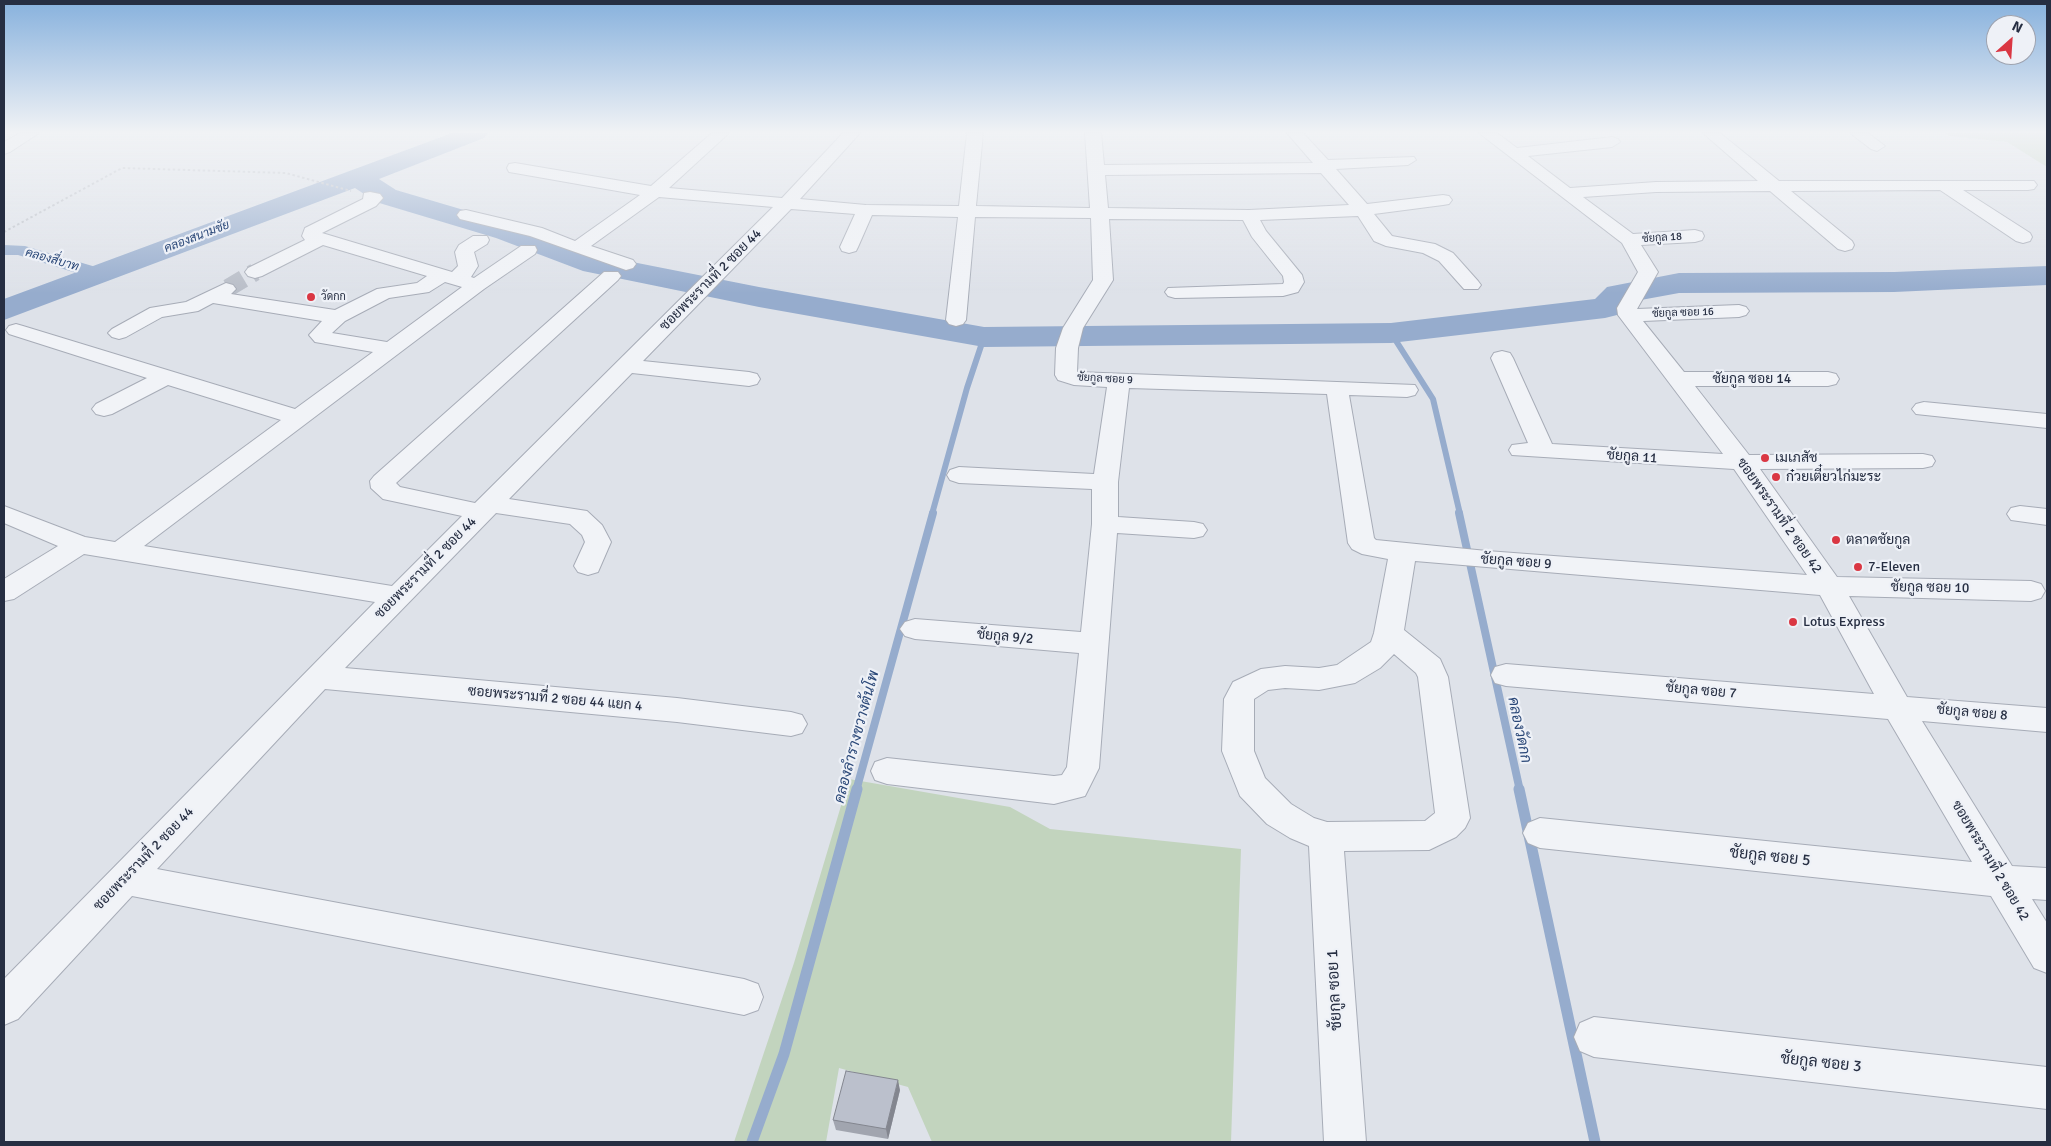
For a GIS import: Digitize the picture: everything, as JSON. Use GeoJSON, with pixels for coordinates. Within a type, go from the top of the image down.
{"type":"FeatureCollection","features":[{"type":"Feature","properties":{"kind":"street"},"geometry":{"type":"LineString","coordinates":[[623,186],[655,192],[786,205],[866,210],[967,212],[1249,215],[1363,210],[1443,200]]}},
{"type":"Feature","properties":{"kind":"street"},"geometry":{"type":"LineString","coordinates":[[577,248],[661,186]]}},
{"type":"Feature","properties":{"kind":"street","name":"ซอยพระรามที่ 2 ซอย 44"},"geometry":{"type":"LineString","coordinates":[[4,1006],[318,677],[803,186]]}},
{"type":"Feature","properties":{"kind":"street"},"geometry":{"type":"LineString","coordinates":[[956,320],[969,186]]}},
{"type":"Feature","properties":{"kind":"street","name":"ชัยกูล ซอย 9"},"geometry":{"type":"LineString","coordinates":[[1097,186],[1103,280],[1070,338],[1066,375],[1074,378],[1119,380],[1407,390]]}},
{"type":"Feature","properties":{"kind":"street"},"geometry":{"type":"LineString","coordinates":[[1343,186],[1363,210],[1381,237],[1386,240],[1428,248],[1446,257],[1471,285]]}},
{"type":"Feature","properties":{"kind":"street"},"geometry":{"type":"LineString","coordinates":[[1557,186],[1630,240],[1648,272],[1628,310]]}},
{"type":"Feature","properties":{"kind":"street"},"geometry":{"type":"LineString","coordinates":[[1566,193],[1650,186]]}},
{"type":"Feature","properties":{"kind":"street"},"geometry":{"type":"LineString","coordinates":[[1778,186],[1845,245]]}},
{"type":"Feature","properties":{"kind":"street"},"geometry":{"type":"LineString","coordinates":[[1946,186],[2023,237]]}},
{"type":"Feature","properties":{"kind":"street"},"geometry":{"type":"LineString","coordinates":[[370,197],[374,198],[365,205],[311,232],[310,236],[477,285]]}},
{"type":"Feature","properties":{"kind":"street"},"geometry":{"type":"LineString","coordinates":[[849,247],[866,210]]}},
{"type":"Feature","properties":{"kind":"street"},"geometry":{"type":"LineString","coordinates":[[466,215],[536,232],[577,248],[619,270],[383,482],[384,488],[392,493],[484,508],[578,517],[589,527],[598,542],[588,566]]}},
{"type":"Feature","properties":{"kind":"street"},"geometry":{"type":"LineString","coordinates":[[1175,292],[1283,290],[1291,288],[1294,282],[1292,275],[1249,233],[1249,215]]}},
{"type":"Feature","properties":{"kind":"street","name":"ชัยกูล 18"},"geometry":{"type":"LineString","coordinates":[[1630,240],[1695,236]]}},
{"type":"Feature","properties":{"kind":"street"},"geometry":{"type":"LineString","coordinates":[[255,272],[320,240]]}},
{"type":"Feature","properties":{"kind":"street"},"geometry":{"type":"LineString","coordinates":[[392,349],[322,338],[320,335],[338,316],[384,293],[422,288],[465,272],[468,266],[464,252],[480,240]]}},
{"type":"Feature","properties":{"kind":"street"},"geometry":{"type":"LineString","coordinates":[[120,551],[477,285],[528,250]]}},
{"type":"Feature","properties":{"kind":"street"},"geometry":{"type":"LineString","coordinates":[[119,333],[157,312],[191,308],[219,293],[338,316]]}},
{"type":"Feature","properties":{"kind":"street","name":"ชัยกูล ซอย 16"},"geometry":{"type":"LineString","coordinates":[[1628,310],[1739,311]]}},
{"type":"Feature","properties":{"kind":"street","name":"ซอยพระรามที่ 2 ซอย 42"},"geometry":{"type":"LineString","coordinates":[[1628,310],[1677,379],[1742,462],[1829,586],[1897,707],[2047,956]]}},
{"type":"Feature","properties":{"kind":"street"},"geometry":{"type":"LineString","coordinates":[[16,330],[299,418]]}},
{"type":"Feature","properties":{"kind":"street","name":"ชัยกูล 11"},"geometry":{"type":"LineString","coordinates":[[1502,358],[1532,451],[1742,462],[1924,461]]}},
{"type":"Feature","properties":{"kind":"street"},"geometry":{"type":"LineString","coordinates":[[626,366],[749,379]]}},
{"type":"Feature","properties":{"kind":"street"},"geometry":{"type":"LineString","coordinates":[[104,409],[166,377]]}},
{"type":"Feature","properties":{"kind":"street","name":"ชัยกูล ซอย 14"},"geometry":{"type":"LineString","coordinates":[[1677,379],[1828,379]]}},
{"type":"Feature","properties":{"kind":"street"},"geometry":{"type":"LineString","coordinates":[[887,771],[1054,790],[1073,786],[1083,768],[1105,524],[1106,482],[1119,380]]}},
{"type":"Feature","properties":{"kind":"street","name":"ชัยกูล ซอย 9"},"geometry":{"type":"LineString","coordinates":[[1337,388],[1361,543],[1371,548],[1448,557],[1829,586]]}},
{"type":"Feature","properties":{"kind":"street"},"geometry":{"type":"LineString","coordinates":[[1924,409],[2047,421]]}},
{"type":"Feature","properties":{"kind":"street"},"geometry":{"type":"LineString","coordinates":[[959,475],[1106,482]]}},
{"type":"Feature","properties":{"kind":"street"},"geometry":{"type":"LineString","coordinates":[[4,514],[80,545],[397,596]]}},
{"type":"Feature","properties":{"kind":"street"},"geometry":{"type":"LineString","coordinates":[[2020,514],[2047,517]]}},
{"type":"Feature","properties":{"kind":"street"},"geometry":{"type":"LineString","coordinates":[[1105,524],[1194,530]]}},
{"type":"Feature","properties":{"kind":"street"},"geometry":{"type":"LineString","coordinates":[[4,592],[80,545]]}},
{"type":"Feature","properties":{"kind":"street"},"geometry":{"type":"LineString","coordinates":[[1389,633],[1429,666],[1433,677],[1453,818],[1444,827],[1429,835],[1326,837],[1302,828],[1279,814],[1252,786],[1238,751],[1238,699],[1244,690],[1261,680],[1284,677],[1319,679],[1344,675],[1369,660],[1383,648],[1389,633],[1403,552]]}},
{"type":"Feature","properties":{"kind":"street","name":"ชัยกูล ซอย 10"},"geometry":{"type":"LineString","coordinates":[[1829,586],[2031,591]]}},
{"type":"Feature","properties":{"kind":"street","name":"ชัยกูล 9/2"},"geometry":{"type":"LineString","coordinates":[[915,629],[1095,644]]}},
{"type":"Feature","properties":{"kind":"street","name":"ชัยกูล ซอย 7"},"geometry":{"type":"LineString","coordinates":[[1506,675],[1897,707]]}},
{"type":"Feature","properties":{"kind":"street","name":"ซอยพระรามที่ 2 ซอย 44 แยก 4"},"geometry":{"type":"LineString","coordinates":[[318,677],[677,710],[791,724]]}},
{"type":"Feature","properties":{"kind":"street","name":"ชัยกูล ซอย 8"},"geometry":{"type":"LineString","coordinates":[[1897,707],[2047,720]]}},
{"type":"Feature","properties":{"kind":"street","name":"ชัยกูล ซอย 5"},"geometry":{"type":"LineString","coordinates":[[1540,833],[2001,881],[2047,884]]}},
{"type":"Feature","properties":{"kind":"street","name":"ชัยกูล ซอย 1"},"geometry":{"type":"LineString","coordinates":[[1326,837],[1345,1142]]}},
{"type":"Feature","properties":{"kind":"street"},"geometry":{"type":"LineString","coordinates":[[125,879],[744,997]]}},
{"type":"Feature","properties":{"kind":"street","name":"ชัยกูล ซอย 3"},"geometry":{"type":"LineString","coordinates":[[1594,1037],[2047,1088]]}},
{"type":"Feature","properties":{"kind":"path"},"geometry":{"type":"LineString","coordinates":[[4,232],[88,186]]}},
{"type":"Feature","properties":{"kind":"path"},"geometry":{"type":"LineString","coordinates":[[334,186],[370,197]]}},
{"type":"Feature","properties":{"kind":"green space"},"geometry":{"type":"Polygon","coordinates":[[[849,779],[1010,807],[1050,829],[1241,849],[1231,1142],[932,1142],[908,1087],[839,1068],[826,1142],[734,1142],[794,963],[849,779]]]}},
{"type":"Feature","properties":{"kind":"building"},"geometry":{"type":"Polygon","coordinates":[[[846,1071],[898,1080],[886,1129],[833,1120],[846,1071]]]}},
{"type":"Feature","properties":{"kind":"waterway","name":"คลองสนามชัย"},"geometry":{"type":"LineString","coordinates":[[4,310],[333,186]]}},
{"type":"Feature","properties":{"kind":"waterway"},"geometry":{"type":"LineString","coordinates":[[372,186],[386,196],[507,232],[594,264],[759,297],[984,337],[1118,334],[1346,335],[1391,333],[1605,308],[1619,294],[1679,283],[1894,282],[2047,276]]}},
{"type":"Feature","properties":{"kind":"waterway","name":"คลองสี่บาท"},"geometry":{"type":"LineString","coordinates":[[4,250],[19,250],[99,274]]}},
{"type":"Feature","properties":{"kind":"waterway","name":"คลองวัดกก"},"geometry":{"type":"LineString","coordinates":[[1391,333],[1433,399],[1460,514]]}},
{"type":"Feature","properties":{"kind":"waterway","name":"คลองลำรางขวางต้นโพ"},"geometry":{"type":"LineString","coordinates":[[932,514],[967,388],[984,337]]}},
{"type":"Feature","properties":{"kind":"waterway","name":"คลองลำรางขวางต้นโพ"},"geometry":{"type":"LineString","coordinates":[[856,791],[933,513]]}},
{"type":"Feature","properties":{"kind":"waterway","name":"คลองวัดกก"},"geometry":{"type":"LineString","coordinates":[[1459,513],[1520,791]]}},
{"type":"Feature","properties":{"kind":"waterway","name":"คลองลำรางขวางต้นโพ"},"geometry":{"type":"LineString","coordinates":[[752,1142],[784,1054],[857,789]]}},
{"type":"Feature","properties":{"kind":"waterway","name":"คลองวัดกก"},"geometry":{"type":"LineString","coordinates":[[1519,789],[1595,1142]]}},
{"type":"Feature","properties":{"kind":"tunnel"},"geometry":{"type":"LineString","coordinates":[[228,288],[255,272]]}},
{"type":"Feature","properties":{"kind":"place","name":"วัดกก"},"geometry":{"type":"Point","coordinates":[311,297]}},
{"type":"Feature","properties":{"kind":"place","name":"เมเภสัช"},"geometry":{"type":"Point","coordinates":[1765,458]}},
{"type":"Feature","properties":{"kind":"place","name":"ก๋วยเตี๋ยวไก่มะระ"},"geometry":{"type":"Point","coordinates":[1776,477]}},
{"type":"Feature","properties":{"kind":"place","name":"ตลาดชัยกูล"},"geometry":{"type":"Point","coordinates":[1836,540]}},
{"type":"Feature","properties":{"kind":"place","name":"7-Eleven"},"geometry":{"type":"Point","coordinates":[1858,567]}},
{"type":"Feature","properties":{"kind":"place","name":"Lotus Express"},"geometry":{"type":"Point","coordinates":[1793,622]}}]}
